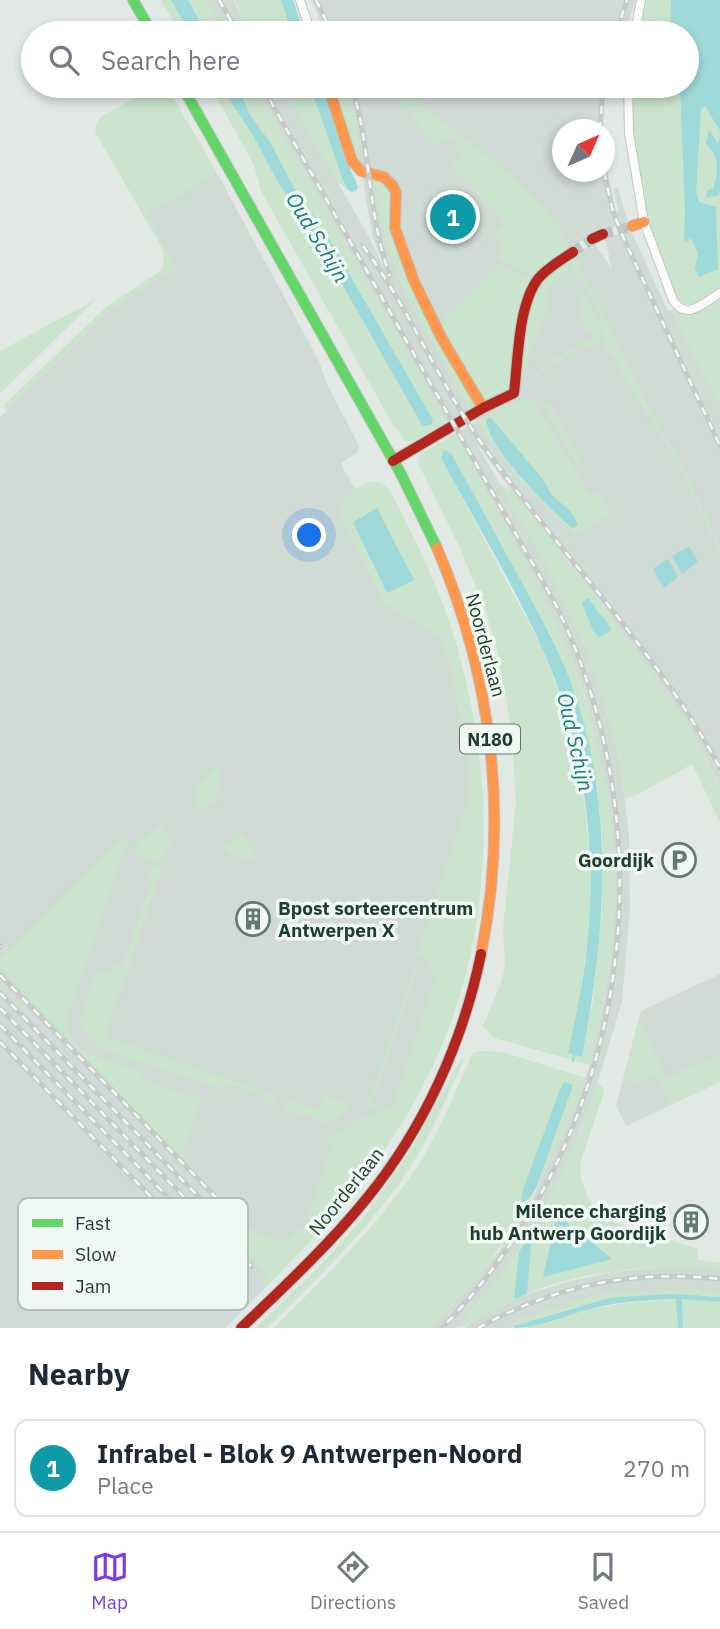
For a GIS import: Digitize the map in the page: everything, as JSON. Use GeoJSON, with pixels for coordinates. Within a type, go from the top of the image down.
{"type":"FeatureCollection","features":[{"type":"Feature","properties":{"kind":"main road"},"geometry":{"type":"LineString","coordinates":[[133,0],[145,21]]}},
{"type":"Feature","properties":{"kind":"main road","name":"Noorderlaan"},"geometry":{"type":"LineString","coordinates":[[189,98],[433,537],[469,635],[481,680],[493,770],[496,837],[494,886],[474,990],[461,1032],[436,1091],[386,1174],[358,1209],[328,1244],[242,1328]]}},
{"type":"Feature","properties":{"kind":"main road"},"geometry":{"type":"LineString","coordinates":[[332,98],[352,161],[361,171],[387,179],[395,189],[394,221],[405,260],[441,337],[483,408]]}},
{"type":"Feature","properties":{"kind":"main road"},"geometry":{"type":"LineString","coordinates":[[632,226],[644,222]]}},
{"type":"Feature","properties":{"kind":"main road"},"geometry":{"type":"LineString","coordinates":[[592,239],[603,234]]}},
{"type":"Feature","properties":{"kind":"main road"},"geometry":{"type":"LineString","coordinates":[[393,461],[483,408],[514,393],[527,302],[533,287],[550,267],[573,252]]}},
{"type":"Feature","properties":{"kind":"street"},"geometry":{"type":"LineString","coordinates":[[300,0],[307,21]]}},
{"type":"Feature","properties":{"kind":"street"},"geometry":{"type":"LineString","coordinates":[[637,21],[641,0]]}},
{"type":"Feature","properties":{"kind":"street"},"geometry":{"type":"LineString","coordinates":[[628,98],[629,132],[644,222],[676,305],[688,311],[720,293]]}},
{"type":"Feature","properties":{"kind":"shaded area"},"geometry":{"type":"Polygon","coordinates":[[[206,0],[233,0],[245,21],[218,21],[206,0]]]}},
{"type":"Feature","properties":{"kind":"shaded area"},"geometry":{"type":"Polygon","coordinates":[[[311,0],[635,0],[629,21],[321,21],[311,0]]]}},
{"type":"Feature","properties":{"kind":"shaded area"},"geometry":{"type":"Polygon","coordinates":[[[262,98],[289,98],[369,237],[385,270],[373,237],[366,201],[363,177],[374,180],[372,169],[361,166],[357,128],[349,98],[604,98],[603,119],[552,119],[552,182],[610,182],[616,212],[619,211],[613,189],[618,188],[628,223],[589,235],[572,248],[576,255],[594,243],[612,269],[605,238],[631,231],[668,311],[671,310],[720,405],[720,785],[690,728],[601,602],[526,511],[475,441],[550,570],[587,650],[599,684],[613,731],[622,777],[629,836],[630,909],[622,1001],[595,1092],[545,1210],[519,1252],[456,1328],[431,1328],[499,1251],[531,1202],[572,1114],[590,1065],[604,1001],[615,896],[609,800],[586,698],[569,652],[455,434],[478,421],[469,410],[447,422],[262,98]]]}},
{"type":"Feature","properties":{"kind":"shaded area"},"geometry":{"type":"Polygon","coordinates":[[[217,173],[319,361],[326,382],[359,446],[357,453],[341,463],[343,468],[355,489],[370,482],[444,634],[469,742],[474,861],[402,1105],[294,1246],[260,1235],[248,1238],[248,1198],[18,1198],[18,1310],[243,1310],[225,1328],[0,1328],[0,417],[109,311],[176,267],[146,214],[217,173]]]}},
{"type":"Feature","properties":{"kind":"shaded area"},"geometry":{"type":"Polygon","coordinates":[[[720,974],[720,1082],[626,1126],[616,1106],[641,1011],[720,974]]]}},
{"type":"Feature","properties":{"kind":"shaded area"},"geometry":{"type":"Polygon","coordinates":[[[248,1252],[269,1274],[262,1282],[267,1286],[248,1305],[248,1252]]]}},
{"type":"Feature","properties":{"kind":"shaded area"},"geometry":{"type":"Polygon","coordinates":[[[679,1266],[720,1270],[720,1297],[708,1295],[574,1307],[509,1328],[464,1328],[485,1314],[522,1296],[570,1281],[612,1272],[679,1266]]]}},
{"type":"Feature","properties":{"kind":"green space"},"geometry":{"type":"Polygon","coordinates":[[[161,0],[206,0],[218,21],[173,21],[161,0]]]}},
{"type":"Feature","properties":{"kind":"green space"},"geometry":{"type":"Polygon","coordinates":[[[234,0],[293,0],[300,21],[245,21],[234,0]]]}},
{"type":"Feature","properties":{"kind":"green space"},"geometry":{"type":"Polygon","coordinates":[[[644,0],[720,0],[720,289],[698,303],[689,305],[678,300],[672,288],[646,214],[632,138],[630,98],[699,98],[699,21],[640,21],[644,0]]]}},
{"type":"Feature","properties":{"kind":"green space"},"geometry":{"type":"Polygon","coordinates":[[[135,98],[174,98],[217,173],[147,214],[176,267],[109,311],[6,411],[4,405],[106,307],[162,268],[164,259],[161,246],[95,132],[96,124],[102,116],[135,98]]]}},
{"type":"Feature","properties":{"kind":"green space"},"geometry":{"type":"Polygon","coordinates":[[[217,98],[262,98],[447,422],[411,442],[404,440],[261,191],[254,165],[217,98]]]}},
{"type":"Feature","properties":{"kind":"green space"},"geometry":{"type":"Polygon","coordinates":[[[289,98],[326,98],[358,187],[352,192],[337,182],[289,98]]]}},
{"type":"Feature","properties":{"kind":"green space"},"geometry":{"type":"Polygon","coordinates":[[[336,98],[349,98],[357,128],[361,166],[336,98]]]}},
{"type":"Feature","properties":{"kind":"green space"},"geometry":{"type":"Polygon","coordinates":[[[395,98],[414,98],[509,174],[553,219],[572,248],[534,277],[501,260],[497,255],[503,245],[493,235],[505,223],[451,166],[461,158],[452,139],[436,144],[419,126],[413,114],[395,98]]]}},
{"type":"Feature","properties":{"kind":"green space"},"geometry":{"type":"Polygon","coordinates":[[[374,181],[381,183],[388,191],[389,220],[395,246],[422,308],[476,405],[469,409],[405,294],[385,241],[374,181]]]}},
{"type":"Feature","properties":{"kind":"green space"},"geometry":{"type":"Polygon","coordinates":[[[575,255],[646,402],[680,461],[720,546],[720,554],[677,462],[614,358],[602,347],[603,335],[598,312],[587,291],[565,261],[575,255]]]}},
{"type":"Feature","properties":{"kind":"green space"},"geometry":{"type":"Polygon","coordinates":[[[564,263],[569,269],[549,288],[548,309],[520,381],[530,306],[539,285],[564,263]]]}},
{"type":"Feature","properties":{"kind":"green space"},"geometry":{"type":"Polygon","coordinates":[[[499,264],[531,281],[510,384],[508,388],[485,399],[452,346],[441,321],[499,264]]]}},
{"type":"Feature","properties":{"kind":"green space"},"geometry":{"type":"Polygon","coordinates":[[[582,289],[601,326],[599,346],[582,348],[532,380],[533,375],[552,359],[593,337],[592,332],[585,329],[580,316],[582,289]]]}},
{"type":"Feature","properties":{"kind":"green space"},"geometry":{"type":"Polygon","coordinates":[[[95,300],[0,394],[0,351],[95,300]]]}},
{"type":"Feature","properties":{"kind":"green space"},"geometry":{"type":"Polygon","coordinates":[[[720,300],[720,405],[671,310],[685,315],[691,314],[720,300]]]}},
{"type":"Feature","properties":{"kind":"green space"},"geometry":{"type":"Polygon","coordinates":[[[524,398],[534,401],[589,494],[598,490],[611,514],[576,535],[516,477],[478,422],[502,407],[524,398]]]}},
{"type":"Feature","properties":{"kind":"green space"},"geometry":{"type":"Polygon","coordinates":[[[539,398],[551,406],[582,460],[576,464],[539,398]]]}},
{"type":"Feature","properties":{"kind":"green space"},"geometry":{"type":"Polygon","coordinates":[[[455,434],[553,616],[585,697],[597,739],[612,825],[615,912],[609,970],[590,1065],[494,1038],[483,1026],[502,981],[505,962],[503,929],[516,802],[511,727],[497,650],[485,609],[460,548],[418,463],[422,453],[455,434]],[[448,451],[441,458],[540,644],[562,704],[578,765],[587,826],[590,890],[589,933],[580,1000],[582,1057],[593,1001],[602,912],[602,835],[598,791],[579,708],[553,639],[448,451]]]}},
{"type":"Feature","properties":{"kind":"green space"},"geometry":{"type":"Polygon","coordinates":[[[370,482],[381,483],[390,490],[432,577],[452,630],[467,686],[477,742],[483,800],[483,857],[478,914],[467,970],[450,1025],[411,1107],[356,1188],[267,1286],[262,1282],[269,1273],[248,1252],[248,1230],[251,1227],[266,1237],[281,1239],[293,1237],[297,1227],[304,1229],[332,1144],[326,1142],[328,1137],[357,1121],[375,1117],[384,1109],[391,1111],[437,976],[431,974],[428,962],[416,956],[468,803],[468,771],[461,727],[451,672],[440,637],[382,602],[339,511],[342,500],[370,482]]]}},
{"type":"Feature","properties":{"kind":"green space"},"geometry":{"type":"Polygon","coordinates":[[[499,484],[512,491],[601,602],[690,728],[720,786],[720,822],[692,764],[625,799],[608,715],[580,635],[542,558],[499,484]]]}},
{"type":"Feature","properties":{"kind":"green space"},"geometry":{"type":"Polygon","coordinates":[[[223,761],[218,799],[199,812],[194,797],[196,790],[205,777],[223,761]]]}},
{"type":"Feature","properties":{"kind":"green space"},"geometry":{"type":"Polygon","coordinates":[[[166,819],[161,825],[174,844],[163,855],[160,863],[136,856],[134,852],[138,843],[166,819]]]}},
{"type":"Feature","properties":{"kind":"green space"},"geometry":{"type":"Polygon","coordinates":[[[242,834],[255,853],[252,860],[229,854],[223,847],[242,834]]]}},
{"type":"Feature","properties":{"kind":"green space"},"geometry":{"type":"Polygon","coordinates":[[[125,836],[128,840],[67,1019],[75,1042],[83,1050],[137,1071],[149,1082],[202,1098],[182,1158],[0,968],[0,958],[125,836]]]}},
{"type":"Feature","properties":{"kind":"green space"},"geometry":{"type":"Polygon","coordinates":[[[152,865],[162,868],[105,1037],[278,1096],[275,1105],[264,1102],[265,1097],[228,1084],[225,1090],[102,1050],[79,1025],[95,973],[99,970],[111,974],[116,964],[123,965],[152,880],[148,878],[152,865]]]}},
{"type":"Feature","properties":{"kind":"green space"},"geometry":{"type":"Polygon","coordinates":[[[420,966],[423,971],[418,969],[371,1104],[376,1106],[369,1108],[367,1106],[414,968],[420,966]]]}},
{"type":"Feature","properties":{"kind":"green space"},"geometry":{"type":"Polygon","coordinates":[[[639,1018],[667,1078],[720,1053],[720,1082],[671,1105],[656,1075],[637,1084],[623,1080],[639,1018]]]}},
{"type":"Feature","properties":{"kind":"green space"},"geometry":{"type":"Polygon","coordinates":[[[502,1052],[586,1078],[540,1181],[523,1212],[482,1271],[431,1328],[274,1328],[347,1254],[398,1194],[430,1145],[473,1053],[502,1052]]]}},
{"type":"Feature","properties":{"kind":"green space"},"geometry":{"type":"Polygon","coordinates":[[[465,1057],[424,1145],[392,1193],[359,1234],[267,1328],[256,1328],[326,1259],[368,1212],[412,1148],[455,1069],[465,1057]]]}},
{"type":"Feature","properties":{"kind":"green space"},"geometry":{"type":"Polygon","coordinates":[[[598,1083],[604,1092],[580,1164],[581,1179],[591,1205],[610,1221],[698,1249],[697,1259],[720,1263],[720,1270],[670,1267],[595,1274],[546,1286],[456,1328],[504,1270],[541,1213],[571,1152],[598,1083]]]}},
{"type":"Feature","properties":{"kind":"green space"},"geometry":{"type":"Polygon","coordinates":[[[324,1095],[348,1103],[342,1114],[332,1121],[323,1122],[284,1108],[287,1099],[319,1109],[324,1095]]]}},
{"type":"Feature","properties":{"kind":"green space"},"geometry":{"type":"Polygon","coordinates":[[[671,1289],[720,1291],[720,1297],[692,1294],[640,1295],[566,1310],[514,1326],[514,1321],[587,1297],[671,1289]]]}},
{"type":"Feature","properties":{"kind":"green space"},"geometry":{"type":"Polygon","coordinates":[[[684,1299],[720,1302],[720,1328],[527,1328],[565,1315],[604,1307],[684,1299]]]}},
{"type":"Feature","properties":{"kind":"water"},"geometry":{"type":"Polygon","coordinates":[[[171,0],[188,0],[199,21],[183,21],[171,0]]]}},
{"type":"Feature","properties":{"kind":"water"},"geometry":{"type":"Polygon","coordinates":[[[281,0],[293,0],[300,21],[288,21],[281,0]]]}},
{"type":"Feature","properties":{"kind":"water"},"geometry":{"type":"Polygon","coordinates":[[[671,0],[720,0],[720,131],[705,106],[701,110],[696,192],[699,202],[716,207],[718,269],[699,277],[695,268],[698,253],[691,238],[686,242],[684,239],[680,98],[699,98],[699,21],[670,21],[671,0]]]}},
{"type":"Feature","properties":{"kind":"water"},"geometry":{"type":"Polygon","coordinates":[[[228,98],[243,98],[294,188],[327,235],[433,420],[432,424],[422,425],[313,233],[280,186],[253,135],[228,98]]]}},
{"type":"Feature","properties":{"kind":"water"},"geometry":{"type":"Polygon","coordinates":[[[314,98],[326,98],[358,187],[356,191],[348,190],[314,98]]]}},
{"type":"Feature","properties":{"kind":"water"},"geometry":{"type":"Polygon","coordinates":[[[709,130],[718,144],[720,136],[720,190],[719,195],[706,198],[707,190],[713,188],[717,170],[714,154],[706,144],[709,130]]]}},
{"type":"Feature","properties":{"kind":"water"},"geometry":{"type":"Polygon","coordinates":[[[489,418],[543,479],[551,494],[571,512],[578,524],[575,527],[572,528],[550,507],[508,462],[489,432],[486,420],[489,418]]]}},
{"type":"Feature","properties":{"kind":"water"},"geometry":{"type":"Polygon","coordinates":[[[444,450],[451,453],[556,646],[582,717],[593,765],[600,813],[601,911],[591,1008],[582,1057],[568,1053],[585,966],[590,900],[588,826],[576,752],[567,716],[541,646],[441,458],[444,450]]]}},
{"type":"Feature","properties":{"kind":"water"},"geometry":{"type":"Polygon","coordinates":[[[377,508],[414,580],[387,593],[353,522],[377,508]]]}},
{"type":"Feature","properties":{"kind":"water"},"geometry":{"type":"Polygon","coordinates":[[[689,546],[698,562],[682,574],[672,556],[689,546]]]}},
{"type":"Feature","properties":{"kind":"water"},"geometry":{"type":"Polygon","coordinates":[[[668,559],[678,577],[664,588],[653,569],[668,559]]]}},
{"type":"Feature","properties":{"kind":"water"},"geometry":{"type":"Polygon","coordinates":[[[588,598],[611,628],[610,632],[599,637],[593,631],[582,603],[588,598]]]}},
{"type":"Feature","properties":{"kind":"water"},"geometry":{"type":"Polygon","coordinates":[[[565,1082],[572,1085],[572,1088],[536,1188],[525,1203],[521,1200],[522,1192],[565,1082]]]}},
{"type":"Feature","properties":{"kind":"water"},"geometry":{"type":"Polygon","coordinates":[[[559,1216],[612,1259],[543,1277],[559,1216]]]}},
{"type":"Feature","properties":{"kind":"water"},"geometry":{"type":"Polygon","coordinates":[[[532,1232],[527,1294],[514,1299],[519,1252],[532,1232]]]}},
{"type":"Feature","properties":{"kind":"water"},"geometry":{"type":"Polygon","coordinates":[[[670,1294],[720,1297],[720,1302],[682,1299],[683,1328],[678,1328],[676,1299],[614,1304],[534,1326],[514,1328],[609,1298],[670,1294]]]}},
{"type":"Feature","properties":{"kind":"waterway","name":"Oud Schijn"},"geometry":{"type":"LineString","coordinates":[[573,1061],[575,1052]]}},
{"type":"Feature","properties":{"kind":"tunnel"},"geometry":{"type":"LineString","coordinates":[[603,234],[632,226]]}},
{"type":"Feature","properties":{"kind":"tunnel"},"geometry":{"type":"LineString","coordinates":[[573,252],[592,239]]}},
{"type":"Feature","properties":{"kind":"railway"},"geometry":{"type":"LineString","coordinates":[[219,0],[231,21]]}},
{"type":"Feature","properties":{"kind":"railway"},"geometry":{"type":"LineString","coordinates":[[316,0],[326,21]]}},
{"type":"Feature","properties":{"kind":"railway"},"geometry":{"type":"LineString","coordinates":[[620,21],[627,0]]}},
{"type":"Feature","properties":{"kind":"railway"},"geometry":{"type":"LineString","coordinates":[[269,98],[555,603],[591,695],[613,790],[620,887],[612,983],[590,1077],[555,1168],[505,1252],[442,1328]]}},
{"type":"Feature","properties":{"kind":"railway"},"geometry":{"type":"LineString","coordinates":[[355,98],[377,229],[390,276]]}},
{"type":"Feature","properties":{"kind":"railway"},"geometry":{"type":"LineString","coordinates":[[601,119],[602,98]]}},
{"type":"Feature","properties":{"kind":"railway"},"geometry":{"type":"LineString","coordinates":[[606,182],[613,212],[624,239],[720,446]]}},
{"type":"Feature","properties":{"kind":"railway"},"geometry":{"type":"LineString","coordinates":[[363,246],[396,296],[455,401],[487,451],[668,684],[720,768]]}},
{"type":"Feature","properties":{"kind":"railway"},"geometry":{"type":"LineString","coordinates":[[0,975],[217,1198]]}},
{"type":"Feature","properties":{"kind":"railway"},"geometry":{"type":"LineString","coordinates":[[0,993],[200,1198]]}},
{"type":"Feature","properties":{"kind":"railway"},"geometry":{"type":"LineString","coordinates":[[0,1008],[185,1198]]}},
{"type":"Feature","properties":{"kind":"railway"},"geometry":{"type":"LineString","coordinates":[[0,1025],[169,1198]]}},
{"type":"Feature","properties":{"kind":"railway"},"geometry":{"type":"LineString","coordinates":[[0,1042],[152,1198]]}},
{"type":"Feature","properties":{"kind":"railway"},"geometry":{"type":"LineString","coordinates":[[248,1263],[252,1267]]}},
{"type":"Feature","properties":{"kind":"railway"},"geometry":{"type":"LineString","coordinates":[[478,1328],[536,1301],[595,1284],[657,1277],[720,1279]]}},
{"type":"Feature","properties":{"kind":"traffic: fast"},"geometry":{"type":"LineString","coordinates":[[133,0],[145,21]]}},
{"type":"Feature","properties":{"kind":"traffic: fast"},"geometry":{"type":"LineString","coordinates":[[189,98],[401,474],[437,548]]}},
{"type":"Feature","properties":{"kind":"traffic: slow"},"geometry":{"type":"LineString","coordinates":[[332,98],[352,161],[361,171],[384,177],[393,186],[396,193],[395,228],[414,281],[441,337],[483,408]]}},
{"type":"Feature","properties":{"kind":"traffic: slow"},"geometry":{"type":"LineString","coordinates":[[632,226],[644,222]]}},
{"type":"Feature","properties":{"kind":"traffic: slow"},"geometry":{"type":"LineString","coordinates":[[437,548],[471,646],[490,748],[494,850],[481,954]]}},
{"type":"Feature","properties":{"kind":"traffic: jam"},"geometry":{"type":"LineString","coordinates":[[592,239],[603,234]]}},
{"type":"Feature","properties":{"kind":"traffic: jam"},"geometry":{"type":"LineString","coordinates":[[393,461],[483,408],[514,393],[520,334],[531,290],[546,271],[573,252]]}},
{"type":"Feature","properties":{"kind":"traffic: jam"},"geometry":{"type":"LineString","coordinates":[[241,1328],[337,1232],[388,1171],[406,1143],[439,1083],[452,1051],[464,1019],[481,954]]}},
{"type":"Feature","properties":{"kind":"place","name":"Infrabel - Blok 9 Antwerpen-Noord"},"geometry":{"type":"Point","coordinates":[453,217]}},
{"type":"Feature","properties":{"kind":"place","name":"Goordijk"},"geometry":{"type":"Point","coordinates":[679,860]}},
{"type":"Feature","properties":{"kind":"place","name":"Bpost sorteercentrum Antwerpen X"},"geometry":{"type":"Point","coordinates":[253,919]}},
{"type":"Feature","properties":{"kind":"place","name":"Milence charging hub Antwerp Goordijk"},"geometry":{"type":"Point","coordinates":[691,1222]}}]}
